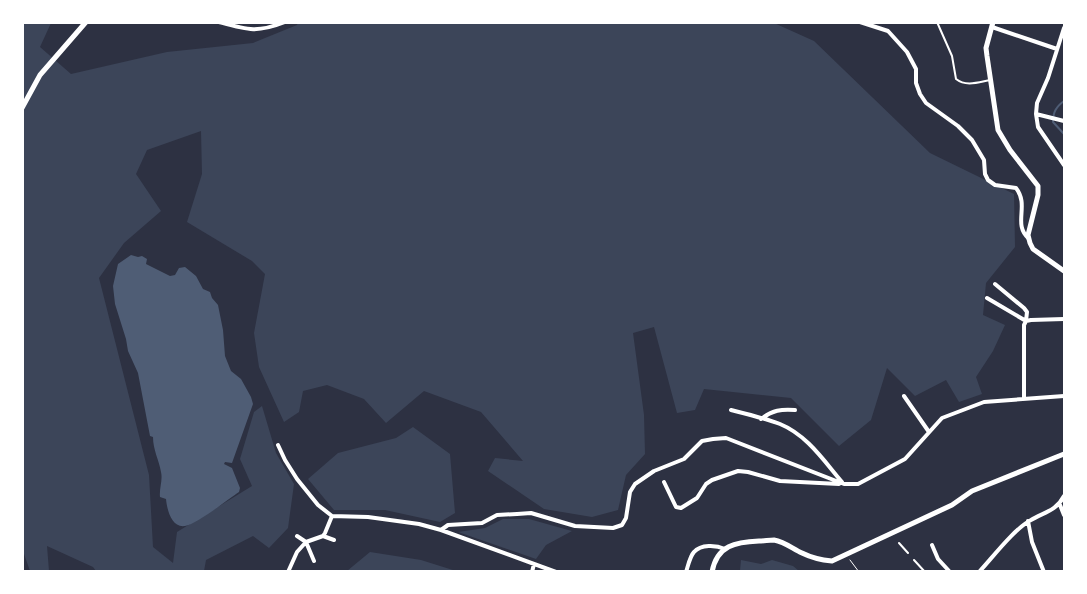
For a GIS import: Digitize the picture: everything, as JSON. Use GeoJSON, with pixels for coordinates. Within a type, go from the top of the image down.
{"type":"FeatureCollection","features":[{"type":"Feature","properties":{"kind":"street"},"geometry":{"type":"LineString","coordinates":[[22,108],[40,75],[86,22]]}},
{"type":"Feature","properties":{"kind":"street"},"geometry":{"type":"LineString","coordinates":[[219,22],[247,30],[259,30],[285,22]]}},
{"type":"Feature","properties":{"kind":"street"},"geometry":{"type":"LineString","coordinates":[[860,22],[888,31],[907,52],[916,68],[916,83],[926,103],[958,126],[972,140],[984,160],[985,174],[988,180],[995,185],[1016,188],[1023,200],[1021,226],[1024,234],[1029,239],[1033,248],[1064,271]]}},
{"type":"Feature","properties":{"kind":"street"},"geometry":{"type":"LineString","coordinates":[[1029,239],[1038,195],[1038,186],[1002,138],[996,120],[986,48],[992,25],[1058,49]]}},
{"type":"Feature","properties":{"kind":"street"},"geometry":{"type":"LineString","coordinates":[[1064,28],[1037,103],[1036,114],[1038,127],[1064,165]]}},
{"type":"Feature","properties":{"kind":"street"},"geometry":{"type":"LineString","coordinates":[[1036,114],[1064,121]]}},
{"type":"Feature","properties":{"kind":"street"},"geometry":{"type":"LineString","coordinates":[[995,284],[1027,312],[1024,325],[1024,399]]}},
{"type":"Feature","properties":{"kind":"street"},"geometry":{"type":"LineString","coordinates":[[987,298],[1026,321],[1064,319]]}},
{"type":"Feature","properties":{"kind":"street"},"geometry":{"type":"LineString","coordinates":[[904,396],[929,432]]}},
{"type":"Feature","properties":{"kind":"street"},"geometry":{"type":"LineString","coordinates":[[664,482],[676,507],[681,508],[697,498],[706,484],[712,480],[738,471],[780,481],[858,484],[905,459],[942,418],[984,402],[1064,396]]}},
{"type":"Feature","properties":{"kind":"street"},"geometry":{"type":"LineString","coordinates":[[761,419],[771,411],[780,409],[795,410]]}},
{"type":"Feature","properties":{"kind":"street"},"geometry":{"type":"LineString","coordinates":[[731,410],[780,424],[807,441],[844,484]]}},
{"type":"Feature","properties":{"kind":"street"},"geometry":{"type":"LineString","coordinates":[[442,530],[448,525],[482,523],[497,515],[517,514],[531,514],[575,526],[613,528],[622,525],[626,518],[630,492],[635,484],[654,471],[684,459],[702,441],[713,439],[726,438],[844,484]]}},
{"type":"Feature","properties":{"kind":"street"},"geometry":{"type":"LineString","coordinates":[[278,445],[297,478],[318,505],[332,516],[368,517],[419,524],[442,530],[556,572]]}},
{"type":"Feature","properties":{"kind":"street"},"geometry":{"type":"LineString","coordinates":[[712,572],[719,556],[725,549],[738,542],[775,540],[818,560],[832,561],[892,535],[952,505],[972,491],[1064,454]]}},
{"type":"Feature","properties":{"kind":"street"},"geometry":{"type":"LineString","coordinates":[[979,572],[1020,527],[1060,505],[1064,496]]}},
{"type":"Feature","properties":{"kind":"street"},"geometry":{"type":"LineString","coordinates":[[1060,505],[1064,515]]}},
{"type":"Feature","properties":{"kind":"street"},"geometry":{"type":"LineString","coordinates":[[323,536],[332,516]]}},
{"type":"Feature","properties":{"kind":"street"},"geometry":{"type":"LineString","coordinates":[[1028,521],[1032,542],[1044,572]]}},
{"type":"Feature","properties":{"kind":"street"},"geometry":{"type":"LineString","coordinates":[[297,536],[306,542],[314,561]]}},
{"type":"Feature","properties":{"kind":"street"},"geometry":{"type":"LineString","coordinates":[[288,572],[297,552],[306,542],[323,536],[334,540]]}},
{"type":"Feature","properties":{"kind":"street"},"geometry":{"type":"LineString","coordinates":[[686,572],[693,553],[699,548],[715,545],[725,549]]}},
{"type":"Feature","properties":{"kind":"street"},"geometry":{"type":"LineString","coordinates":[[932,545],[938,559],[950,572]]}},
{"type":"Feature","properties":{"kind":"street"},"geometry":{"type":"LineString","coordinates":[[532,572],[534,564]]}},
{"type":"Feature","properties":{"kind":"lane"},"geometry":{"type":"LineString","coordinates":[[937,22],[952,56],[956,79],[959,82],[969,84],[990,80]]}},
{"type":"Feature","properties":{"kind":"lane"},"geometry":{"type":"LineString","coordinates":[[899,542],[908,553]]}},
{"type":"Feature","properties":{"kind":"lane"},"geometry":{"type":"LineString","coordinates":[[914,560],[925,572]]}},
{"type":"Feature","properties":{"kind":"path"},"geometry":{"type":"LineString","coordinates":[[846,556],[859,572]]}},
{"type":"Feature","properties":{"kind":"shaded area"},"geometry":{"type":"Polygon","coordinates":[[[23,23],[51,23],[40,47],[71,74],[167,52],[253,43],[298,23],[774,23],[814,41],[930,153],[1014,194],[1015,247],[986,283],[983,315],[1005,325],[993,351],[976,377],[982,394],[959,402],[946,380],[915,396],[887,368],[871,420],[839,446],[791,398],[704,389],[695,410],[677,413],[654,327],[633,333],[644,415],[645,454],[626,475],[618,510],[592,517],[544,509],[488,471],[495,458],[523,461],[481,412],[424,391],[386,423],[364,399],[327,385],[303,391],[299,412],[284,422],[259,367],[254,333],[265,274],[252,261],[187,222],[202,174],[201,131],[147,150],[136,174],[161,211],[124,243],[99,278],[149,475],[153,547],[173,563],[177,532],[252,486],[240,459],[254,412],[262,406],[276,453],[294,484],[288,528],[269,548],[253,536],[206,560],[204,571],[96,571],[93,567],[47,546],[49,571],[30,571],[23,551],[23,23]]]}},
{"type":"Feature","properties":{"kind":"shaded area"},"geometry":{"type":"Polygon","coordinates":[[[131,255],[142,256],[147,259],[146,264],[170,276],[175,275],[179,268],[185,267],[196,276],[203,289],[210,292],[218,305],[223,330],[225,356],[231,371],[241,379],[253,404],[232,463],[225,462],[224,464],[232,468],[240,488],[239,492],[204,516],[185,526],[180,526],[173,521],[166,499],[160,497],[161,475],[153,437],[150,436],[138,373],[128,351],[115,304],[113,286],[118,264],[131,255]]]}},
{"type":"Feature","properties":{"kind":"shaded area"},"geometry":{"type":"Polygon","coordinates":[[[413,427],[450,454],[455,513],[440,522],[385,510],[334,510],[308,479],[338,453],[396,438],[413,427]]]}},
{"type":"Feature","properties":{"kind":"shaded area"},"geometry":{"type":"Polygon","coordinates":[[[503,519],[529,519],[572,531],[546,545],[536,559],[458,532],[485,528],[503,519]]]}},
{"type":"Feature","properties":{"kind":"shaded area"},"geometry":{"type":"Polygon","coordinates":[[[370,552],[421,560],[456,571],[347,571],[370,552]]]}},
{"type":"Feature","properties":{"kind":"shaded area"},"geometry":{"type":"Polygon","coordinates":[[[741,560],[761,564],[772,560],[793,566],[799,571],[740,571],[741,560]]]}},
{"type":"Feature","properties":{"kind":"waterway"},"geometry":{"type":"LineString","coordinates":[[1064,101],[1055,110],[1053,122],[1064,134]]}}]}
